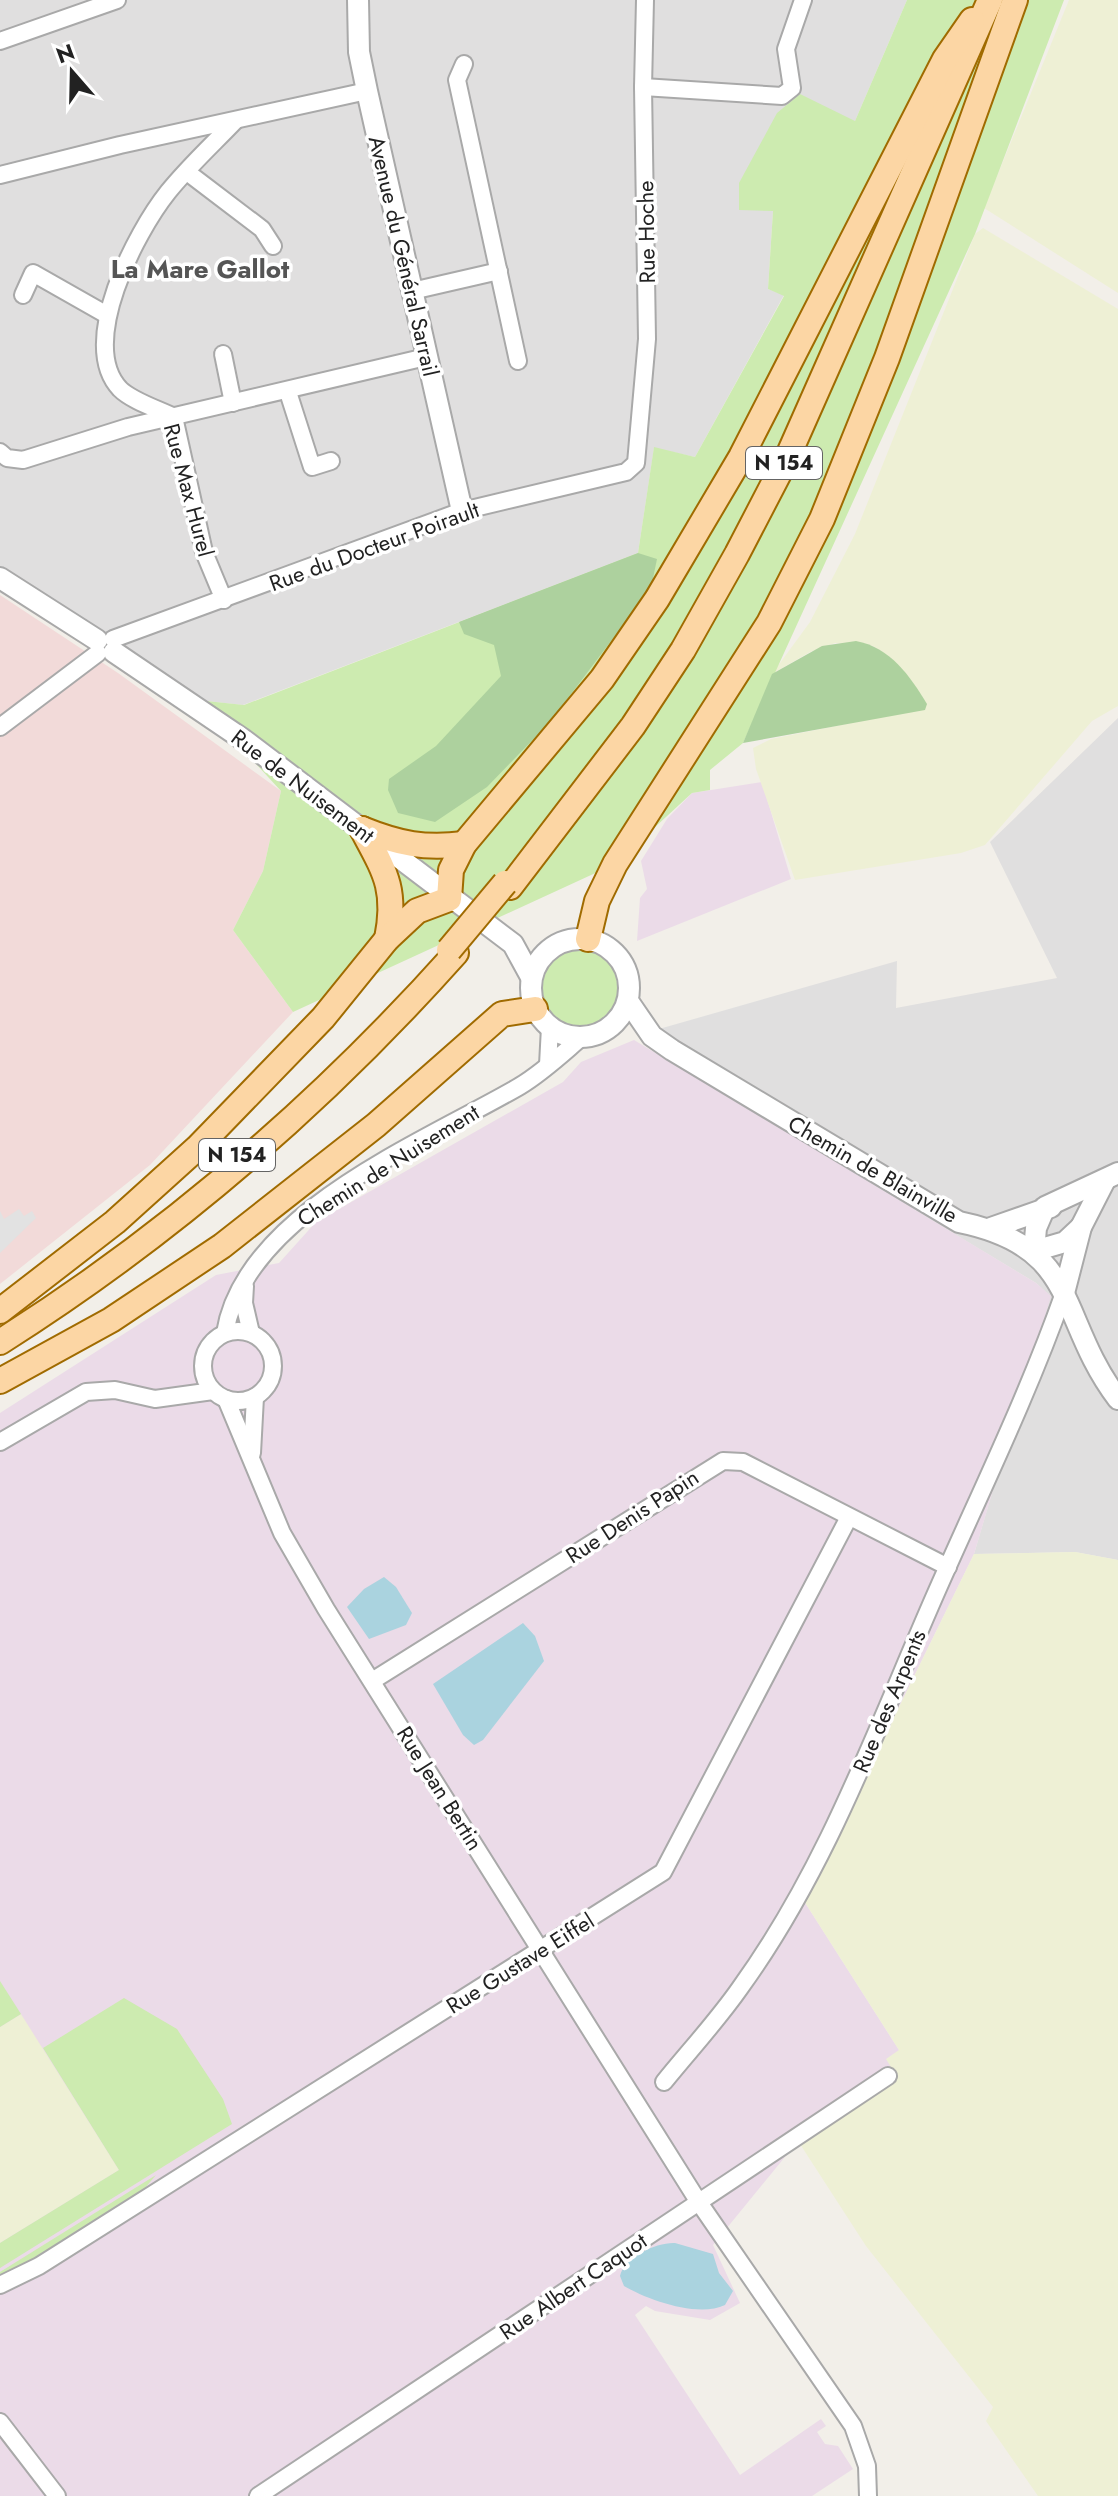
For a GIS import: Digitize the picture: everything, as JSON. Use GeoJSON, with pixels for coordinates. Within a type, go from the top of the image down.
{"type":"FeatureCollection","features":[{"type":"Feature","properties":{"kind":"main road","name":"N 154"},"geometry":{"type":"LineString","coordinates":[[0,1342],[99,1277],[273,1136],[394,1022],[633,726],[683,650],[788,456],[990,0]]}},
{"type":"Feature","properties":{"kind":"main road"},"geometry":{"type":"LineString","coordinates":[[588,939],[594,907],[615,864],[769,623],[822,519],[887,358],[1015,0]]}},
{"type":"Feature","properties":{"kind":"main road","name":"N 154"},"geometry":{"type":"LineString","coordinates":[[507,885],[637,707],[683,636],[726,559],[785,444],[976,10]]}},
{"type":"Feature","properties":{"kind":"main road"},"geometry":{"type":"LineString","coordinates":[[0,1311],[115,1222],[197,1148],[323,1018],[387,939],[417,911],[449,899],[451,870],[464,844],[602,679],[657,599],[741,457],[945,59],[976,10]]}},
{"type":"Feature","properties":{"kind":"main road"},"geometry":{"type":"LineString","coordinates":[[362,829],[402,845],[429,849],[464,844]]}},
{"type":"Feature","properties":{"kind":"main road"},"geometry":{"type":"LineString","coordinates":[[362,829],[389,879],[392,902],[387,939]]}},
{"type":"Feature","properties":{"kind":"main road","name":"N 154"},"geometry":{"type":"LineString","coordinates":[[0,1329],[133,1238],[214,1174],[345,1058],[453,952]]}},
{"type":"Feature","properties":{"kind":"main road"},"geometry":{"type":"LineString","coordinates":[[0,1381],[111,1320],[222,1246],[376,1125],[502,1014],[543,1018]]}},
{"type":"Feature","properties":{"kind":"main road"},"geometry":{"type":"LineString","coordinates":[[0,1352],[107,1281],[238,1175],[273,1136]]}},
{"type":"Feature","properties":{"kind":"street"},"geometry":{"type":"LineString","coordinates":[[0,41],[85,5],[117,0]]}},
{"type":"Feature","properties":{"kind":"street","name":"Avenue du Général Sarrail"},"geometry":{"type":"LineString","coordinates":[[358,0],[359,52],[462,511]]}},
{"type":"Feature","properties":{"kind":"street","name":"Rue Hoche"},"geometry":{"type":"LineString","coordinates":[[636,463],[647,339],[643,87],[645,0]]}},
{"type":"Feature","properties":{"kind":"street"},"geometry":{"type":"LineString","coordinates":[[643,87],[782,96],[792,88],[786,49],[803,0]]}},
{"type":"Feature","properties":{"kind":"street"},"geometry":{"type":"LineString","coordinates":[[464,64],[457,80],[518,361]]}},
{"type":"Feature","properties":{"kind":"street"},"geometry":{"type":"LineString","coordinates":[[0,175],[367,91]]}},
{"type":"Feature","properties":{"kind":"street","name":"Rue Max Hurel"},"geometry":{"type":"LineString","coordinates":[[224,600],[204,552],[174,417],[120,389],[104,361],[107,315],[132,252],[167,193],[235,121]]}},
{"type":"Feature","properties":{"kind":"street"},"geometry":{"type":"LineString","coordinates":[[187,172],[262,229],[273,246]]}},
{"type":"Feature","properties":{"kind":"street"},"geometry":{"type":"LineString","coordinates":[[412,291],[499,271]]}},
{"type":"Feature","properties":{"kind":"street"},"geometry":{"type":"LineString","coordinates":[[23,295],[33,273],[107,315]]}},
{"type":"Feature","properties":{"kind":"street"},"geometry":{"type":"LineString","coordinates":[[223,354],[233,403]]}},
{"type":"Feature","properties":{"kind":"street"},"geometry":{"type":"LineString","coordinates":[[0,452],[7,458],[23,460],[128,427],[288,392],[426,357]]}},
{"type":"Feature","properties":{"kind":"street"},"geometry":{"type":"LineString","coordinates":[[288,392],[312,467],[331,461]]}},
{"type":"Feature","properties":{"kind":"street","name":"Rue du Docteur Poirault"},"geometry":{"type":"LineString","coordinates":[[0,727],[106,646],[462,511],[626,472],[636,463]]}},
{"type":"Feature","properties":{"kind":"street","name":"Rue de Nuisement"},"geometry":{"type":"LineString","coordinates":[[0,578],[244,740],[449,899],[513,944],[531,977]]}},
{"type":"Feature","properties":{"kind":"street"},"geometry":{"type":"LineString","coordinates":[[543,1018],[567,1036],[582,1037],[607,1030],[616,1022],[628,1001],[630,985],[621,961],[604,944],[588,939],[564,941],[553,946],[536,965],[531,977],[543,1018],[548,1065]]}},
{"type":"Feature","properties":{"kind":"street"},"geometry":{"type":"LineString","coordinates":[[513,944],[553,946]]}},
{"type":"Feature","properties":{"kind":"street","name":"Chemin de Blainville"},"geometry":{"type":"LineString","coordinates":[[628,1001],[652,1036]]}},
{"type":"Feature","properties":{"kind":"street","name":"Chemin de Blainville"},"geometry":{"type":"LineString","coordinates":[[607,1030],[652,1036],[959,1222],[991,1228],[1034,1251],[1051,1268],[1088,1348],[1118,1399]]}},
{"type":"Feature","properties":{"kind":"street","name":"Chemin de Nuisement"},"geometry":{"type":"LineString","coordinates":[[225,1333],[258,1260],[284,1230],[332,1195],[521,1085],[582,1037]]}},
{"type":"Feature","properties":{"kind":"street"},"geometry":{"type":"LineString","coordinates":[[1045,1207],[1036,1228],[1034,1251],[1065,1242],[1081,1227],[1115,1174]]}},
{"type":"Feature","properties":{"kind":"street"},"geometry":{"type":"LineString","coordinates":[[991,1228],[1115,1174]]}},
{"type":"Feature","properties":{"kind":"street"},"geometry":{"type":"LineString","coordinates":[[1045,1207],[1063,1206],[1076,1216],[1081,1227],[1064,1293]]}},
{"type":"Feature","properties":{"kind":"street"},"geometry":{"type":"LineString","coordinates":[[0,1442],[86,1392],[115,1390],[155,1399],[180,1393],[255,1397],[268,1383],[273,1364],[267,1346],[251,1333],[244,1303],[245,1284]]}},
{"type":"Feature","properties":{"kind":"street","name":"Rue des Arpents"},"geometry":{"type":"LineString","coordinates":[[664,2082],[741,1988],[805,1883],[867,1758],[1034,1375],[1064,1293]]}},
{"type":"Feature","properties":{"kind":"street"},"geometry":{"type":"LineString","coordinates":[[180,1393],[203,1372],[210,1344],[225,1333],[251,1333]]}},
{"type":"Feature","properties":{"kind":"street"},"geometry":{"type":"LineString","coordinates":[[203,1372],[219,1395]]}},
{"type":"Feature","properties":{"kind":"street","name":"Rue Jean Bertin"},"geometry":{"type":"LineString","coordinates":[[219,1395],[282,1533],[372,1681],[698,2201],[853,2426],[867,2466],[868,2496]]}},
{"type":"Feature","properties":{"kind":"street","name":"Rue Jean Bertin"},"geometry":{"type":"LineString","coordinates":[[252,1462],[255,1397]]}},
{"type":"Feature","properties":{"kind":"street","name":"Rue Denis Papin"},"geometry":{"type":"LineString","coordinates":[[372,1681],[723,1461],[743,1462],[848,1519],[948,1567]]}},
{"type":"Feature","properties":{"kind":"street","name":"Rue Gustave Eiffel"},"geometry":{"type":"LineString","coordinates":[[0,2285],[39,2266],[663,1872],[848,1519]]}},
{"type":"Feature","properties":{"kind":"street","name":"Rue Albert Caquot"},"geometry":{"type":"LineString","coordinates":[[258,2496],[888,2076]]}},
{"type":"Feature","properties":{"kind":"street","name":"Rue Gustave Eiffel"},"geometry":{"type":"LineString","coordinates":[[0,2298],[39,2266]]}},
{"type":"Feature","properties":{"kind":"street"},"geometry":{"type":"LineString","coordinates":[[0,2422],[57,2496]]}},
{"type":"Feature","properties":{"kind":"shaded area"},"geometry":{"type":"Polygon","coordinates":[[[0,0],[907,0],[855,121],[773,211],[768,289],[784,295],[695,457],[654,448],[638,553],[243,705],[197,700],[0,574],[0,0]]]}},
{"type":"Feature","properties":{"kind":"shaded area"},"geometry":{"type":"Polygon","coordinates":[[[0,595],[118,673],[281,791],[263,871],[233,930],[293,1012],[150,1165],[0,1284],[0,595]]]}},
{"type":"Feature","properties":{"kind":"shaded area"},"geometry":{"type":"Polygon","coordinates":[[[1118,718],[1118,1560],[1075,1552],[974,1554],[1050,1296],[1036,1283],[667,1061],[659,1029],[897,961],[896,1008],[1057,978],[990,842],[1118,718]]]}},
{"type":"Feature","properties":{"kind":"shaded area"},"geometry":{"type":"Polygon","coordinates":[[[762,782],[791,879],[637,941],[640,898],[647,889],[641,861],[667,819],[692,793],[762,782]]]}},
{"type":"Feature","properties":{"kind":"shaded area"},"geometry":{"type":"Polygon","coordinates":[[[634,1040],[1036,1283],[1051,1296],[974,1554],[804,1901],[899,2050],[898,2077],[798,2141],[713,2245],[740,2303],[710,2320],[655,2311],[646,2306],[635,2315],[740,2475],[821,2419],[826,2426],[817,2432],[825,2444],[838,2446],[853,2469],[812,2496],[0,2496],[0,1413],[216,1275],[279,1263],[316,1222],[563,1082],[581,1062],[634,1040]]]}},
{"type":"Feature","properties":{"kind":"shaded area"},"geometry":{"type":"Polygon","coordinates":[[[19,1209],[24,1216],[32,1211],[36,1218],[0,1253],[0,1211],[4,1219],[19,1209]]]}},
{"type":"Feature","properties":{"kind":"green space"},"geometry":{"type":"Polygon","coordinates":[[[907,0],[1064,0],[975,234],[743,743],[710,770],[710,790],[692,793],[615,864],[293,1012],[233,930],[263,871],[281,791],[197,700],[244,705],[638,553],[654,447],[695,457],[784,296],[768,289],[773,211],[739,210],[739,183],[777,113],[800,94],[855,121],[907,0]]]}},
{"type":"Feature","properties":{"kind":"green space"},"geometry":{"type":"Polygon","coordinates":[[[1069,0],[1118,0],[1118,293],[984,208],[1069,0]]]}},
{"type":"Feature","properties":{"kind":"green space"},"geometry":{"type":"Polygon","coordinates":[[[983,228],[1118,309],[1118,706],[1092,721],[985,845],[961,853],[795,880],[756,769],[753,748],[771,739],[926,708],[892,659],[873,646],[835,643],[810,652],[772,674],[810,622],[855,534],[975,234],[983,228]]]}},
{"type":"Feature","properties":{"kind":"green space"},"geometry":{"type":"Polygon","coordinates":[[[638,553],[657,559],[651,588],[550,722],[487,787],[435,822],[398,813],[388,790],[389,779],[436,746],[501,676],[494,645],[464,634],[459,622],[638,553]]]}},
{"type":"Feature","properties":{"kind":"green space"},"geometry":{"type":"Polygon","coordinates":[[[856,641],[879,649],[898,664],[927,704],[925,710],[743,743],[772,674],[822,646],[856,641]]]}},
{"type":"Feature","properties":{"kind":"green space"},"geometry":{"type":"Polygon","coordinates":[[[580,943],[604,950],[616,962],[623,986],[616,1010],[604,1022],[580,1029],[556,1022],[544,1010],[537,986],[544,962],[556,950],[580,943]]]}},
{"type":"Feature","properties":{"kind":"green space"},"geometry":{"type":"Polygon","coordinates":[[[1075,1552],[1118,1560],[1118,2496],[1038,2496],[986,2421],[993,2407],[866,2246],[798,2141],[897,2077],[886,2059],[899,2050],[804,1901],[974,1554],[1075,1552]]]}},
{"type":"Feature","properties":{"kind":"green space"},"geometry":{"type":"Polygon","coordinates":[[[0,1981],[21,2014],[0,2027],[0,1981]]]}},
{"type":"Feature","properties":{"kind":"green space"},"geometry":{"type":"Polygon","coordinates":[[[124,1998],[177,2029],[223,2099],[232,2124],[0,2268],[0,2243],[119,2170],[43,2048],[124,1998]]]}},
{"type":"Feature","properties":{"kind":"green space"},"geometry":{"type":"Polygon","coordinates":[[[21,2014],[119,2170],[0,2243],[0,2027],[21,2014]]]}},
{"type":"Feature","properties":{"kind":"green space"},"geometry":{"type":"Polygon","coordinates":[[[156,2175],[139,2195],[0,2279],[0,2272],[156,2175]]]}},
{"type":"Feature","properties":{"kind":"water"},"geometry":{"type":"Polygon","coordinates":[[[384,1577],[396,1587],[412,1613],[406,1625],[369,1639],[347,1607],[364,1589],[384,1577]]]}},
{"type":"Feature","properties":{"kind":"water"},"geometry":{"type":"Polygon","coordinates":[[[523,1623],[535,1636],[544,1661],[483,1740],[474,1745],[463,1735],[433,1684],[523,1623]]]}},
{"type":"Feature","properties":{"kind":"water"},"geometry":{"type":"Polygon","coordinates":[[[675,2243],[713,2254],[719,2273],[733,2291],[725,2305],[701,2309],[673,2306],[624,2286],[620,2276],[634,2257],[651,2248],[675,2243]]]}},
{"type":"Feature","properties":{"kind":"district","name":"La Mare Gallot"},"geometry":{"type":"Point","coordinates":[200,269]}}]}
